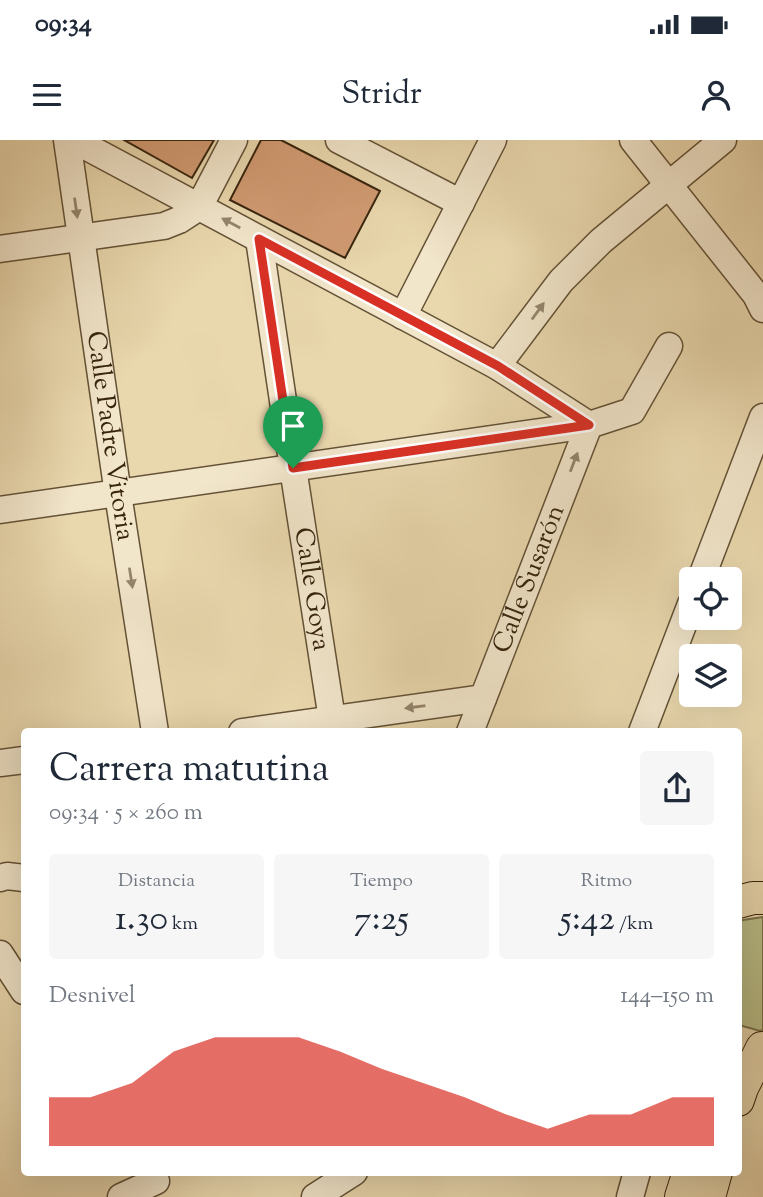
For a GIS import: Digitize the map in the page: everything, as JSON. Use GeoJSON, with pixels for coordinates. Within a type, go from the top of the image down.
{"type":"FeatureCollection","features":[{"type":"Feature","properties":{"kind":"main road"},"geometry":{"type":"LineString","coordinates":[[742,901],[763,898]]}},
{"type":"Feature","properties":{"kind":"main road"},"geometry":{"type":"LineString","coordinates":[[742,1088],[754,1047]]}},
{"type":"Feature","properties":{"kind":"main road"},"geometry":{"type":"LineString","coordinates":[[681,1197],[688,1176]]}},
{"type":"Feature","properties":{"kind":"main road"},"geometry":{"type":"LineString","coordinates":[[709,1197],[715,1176]]}},
{"type":"Feature","properties":{"kind":"street","name":"Calle Padre Vitoria"},"geometry":{"type":"LineString","coordinates":[[67,140],[154,728]]}},
{"type":"Feature","properties":{"kind":"street"},"geometry":{"type":"LineString","coordinates":[[74,140],[498,366],[589,425]]}},
{"type":"Feature","properties":{"kind":"street"},"geometry":{"type":"LineString","coordinates":[[0,249],[164,226],[179,220],[199,207],[234,140]]}},
{"type":"Feature","properties":{"kind":"street"},"geometry":{"type":"LineString","coordinates":[[339,140],[461,203]]}},
{"type":"Feature","properties":{"kind":"street"},"geometry":{"type":"LineString","coordinates":[[403,316],[493,140]]}},
{"type":"Feature","properties":{"kind":"street"},"geometry":{"type":"LineString","coordinates":[[633,140],[756,295],[763,310]]}},
{"type":"Feature","properties":{"kind":"street"},"geometry":{"type":"LineString","coordinates":[[498,366],[561,281],[601,241],[723,140]]}},
{"type":"Feature","properties":{"kind":"street","name":"Calle Goya"},"geometry":{"type":"LineString","coordinates":[[259,239],[334,725]]}},
{"type":"Feature","properties":{"kind":"street"},"geometry":{"type":"LineString","coordinates":[[0,510],[589,425],[632,411],[670,346]]}},
{"type":"Feature","properties":{"kind":"street"},"geometry":{"type":"LineString","coordinates":[[706,567],[763,417]]}},
{"type":"Feature","properties":{"kind":"street","name":"Calle Susarón"},"geometry":{"type":"LineString","coordinates":[[472,728],[589,425]]}},
{"type":"Feature","properties":{"kind":"street"},"geometry":{"type":"LineString","coordinates":[[644,728],[681,630]]}},
{"type":"Feature","properties":{"kind":"street"},"geometry":{"type":"LineString","coordinates":[[295,728],[334,725],[483,698]]}},
{"type":"Feature","properties":{"kind":"street"},"geometry":{"type":"LineString","coordinates":[[0,763],[21,760]]}},
{"type":"Feature","properties":{"kind":"street"},"geometry":{"type":"LineString","coordinates":[[0,878],[21,878]]}},
{"type":"Feature","properties":{"kind":"street"},"geometry":{"type":"LineString","coordinates":[[0,954],[21,982]]}},
{"type":"Feature","properties":{"kind":"street"},"geometry":{"type":"LineString","coordinates":[[316,1197],[348,1176]]}},
{"type":"Feature","properties":{"kind":"street"},"geometry":{"type":"LineString","coordinates":[[630,1197],[635,1176]]}},
{"type":"Feature","properties":{"kind":"street"},"geometry":{"type":"LineString","coordinates":[[121,1197],[159,1183]]}},
{"type":"Feature","properties":{"kind":"green space"},"geometry":{"type":"Polygon","coordinates":[[[763,917],[763,1030],[760,1031],[742,1026],[743,920],[763,917]]]}},
{"type":"Feature","properties":{"kind":"building"},"geometry":{"type":"Polygon","coordinates":[[[124,140],[214,140],[192,178],[124,140]]]}},
{"type":"Feature","properties":{"kind":"building"},"geometry":{"type":"Polygon","coordinates":[[[261,140],[281,140],[380,191],[345,258],[230,200],[261,140]]]}},
{"type":"Feature","properties":{"kind":"route"},"geometry":{"type":"LineString","coordinates":[[259,239],[498,366],[589,425],[391,454],[293,468],[259,239]]}}]}
